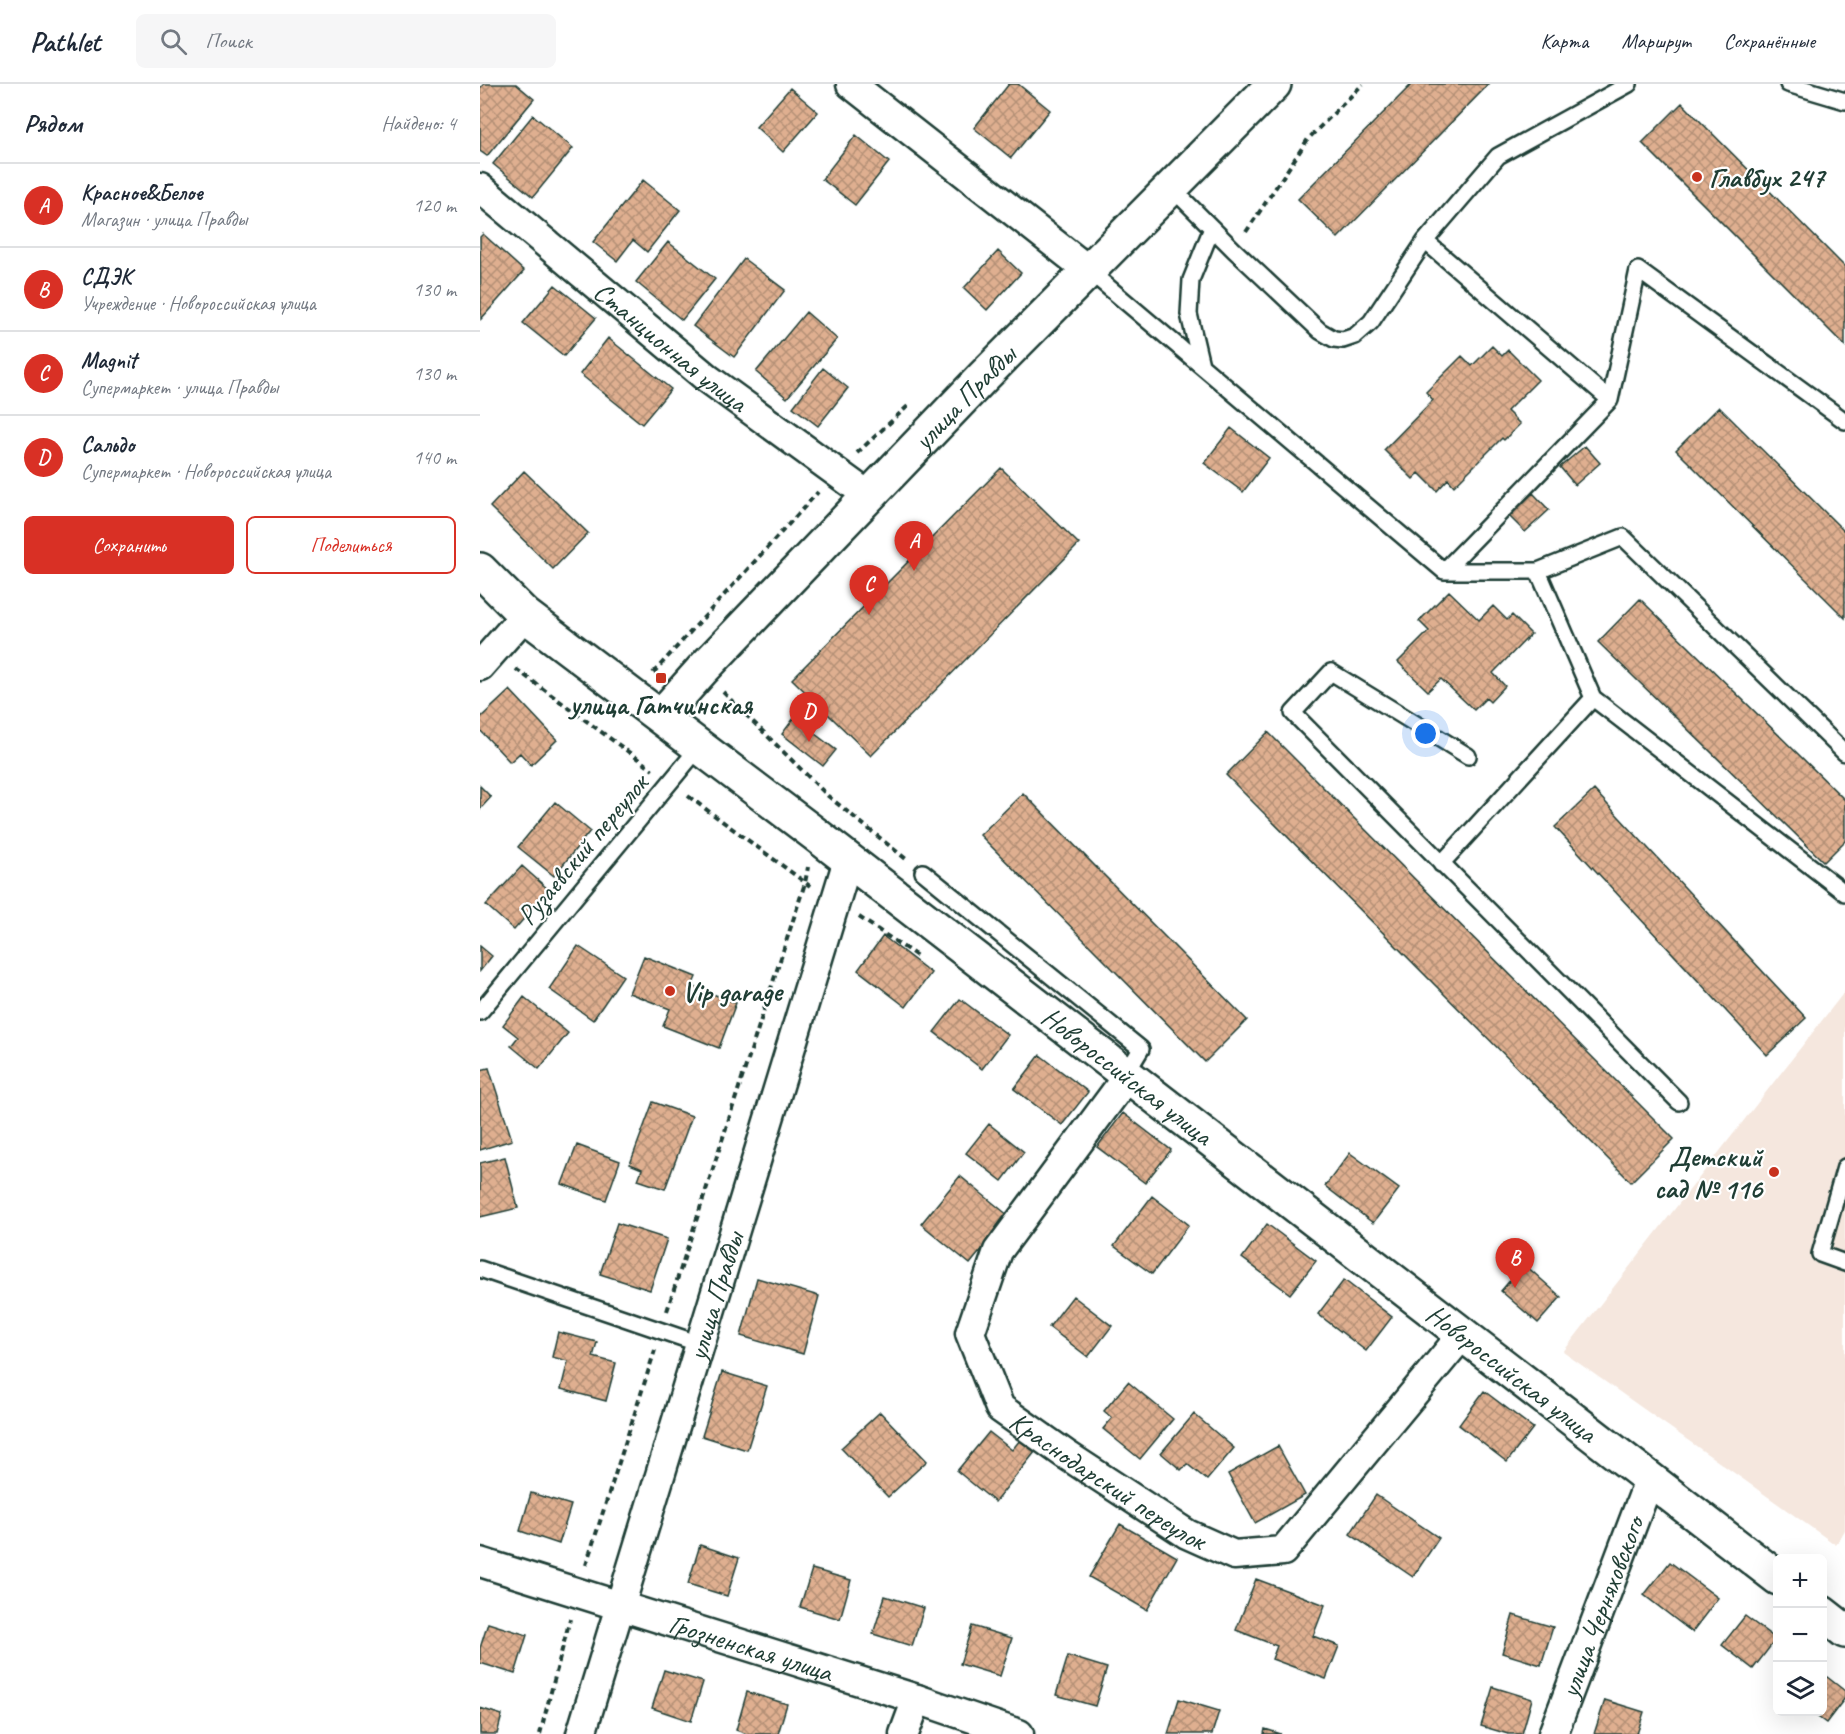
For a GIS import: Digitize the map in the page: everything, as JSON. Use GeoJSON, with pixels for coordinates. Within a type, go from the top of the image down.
{"type":"FeatureCollection","features":[{"type":"Feature","properties":{"kind":"main road","name":"улица Правды"},"geometry":{"type":"LineString","coordinates":[[661,716],[702,670],[1088,270],[1274,84]]}},
{"type":"Feature","properties":{"kind":"main road","name":"Новороссийская улица"},"geometry":{"type":"LineString","coordinates":[[480,570],[525,615],[815,834],[1773,1574]]}},
{"type":"Feature","properties":{"kind":"main road"},"geometry":{"type":"LineString","coordinates":[[1827,1617],[1845,1631]]}},
{"type":"Feature","properties":{"kind":"street"},"geometry":{"type":"LineString","coordinates":[[851,84],[1088,270]]}},
{"type":"Feature","properties":{"kind":"street","name":"Станционная улица"},"geometry":{"type":"LineString","coordinates":[[480,188],[707,378],[869,496]]}},
{"type":"Feature","properties":{"kind":"street"},"geometry":{"type":"LineString","coordinates":[[480,666],[525,615]]}},
{"type":"Feature","properties":{"kind":"street","name":"улица Правды"},"geometry":{"type":"LineString","coordinates":[[581,1734],[848,860]]}},
{"type":"Feature","properties":{"kind":"street","name":"Краснодарский переулок"},"geometry":{"type":"LineString","coordinates":[[1126,1074],[1118,1089],[998,1251],[970,1333],[1000,1408],[1065,1454],[1187,1534],[1234,1555],[1283,1551],[1463,1334]]}},
{"type":"Feature","properties":{"kind":"street","name":"улица Черняховского"},"geometry":{"type":"LineString","coordinates":[[1554,1734],[1650,1478]]}},
{"type":"Feature","properties":{"kind":"street","name":"Грозненская улица"},"geometry":{"type":"LineString","coordinates":[[480,1562],[917,1699],[1019,1734]]}},
{"type":"Feature","properties":{"kind":"street"},"geometry":{"type":"LineString","coordinates":[[904,1734],[917,1699]]}},
{"type":"Feature","properties":{"kind":"lane"},"geometry":{"type":"LineString","coordinates":[[1172,188],[1320,331],[1334,339],[1343,340],[1355,336],[1371,322],[1425,242],[1498,156],[1629,84]]}},
{"type":"Feature","properties":{"kind":"lane"},"geometry":{"type":"LineString","coordinates":[[1788,84],[1845,101]]}},
{"type":"Feature","properties":{"kind":"lane"},"geometry":{"type":"LineString","coordinates":[[1201,365],[1189,314],[1191,280],[1212,228]]}},
{"type":"Feature","properties":{"kind":"lane"},"geometry":{"type":"LineString","coordinates":[[1425,242],[1610,400]]}},
{"type":"Feature","properties":{"kind":"lane"},"geometry":{"type":"LineString","coordinates":[[1088,270],[1444,571],[1538,571],[1623,537],[1845,753]]}},
{"type":"Feature","properties":{"kind":"lane"},"geometry":{"type":"LineString","coordinates":[[1444,571],[1610,400],[1638,270],[1845,421]]}},
{"type":"Feature","properties":{"kind":"lane"},"geometry":{"type":"LineString","coordinates":[[1538,571],[1593,698],[1845,893]]}},
{"type":"Feature","properties":{"kind":"lane"},"geometry":{"type":"LineString","coordinates":[[1468,756],[1330,672],[1293,713],[1679,1102]]}},
{"type":"Feature","properties":{"kind":"lane"},"geometry":{"type":"LineString","coordinates":[[1441,864],[1593,698]]}},
{"type":"Feature","properties":{"kind":"lane","name":"Рузаевский переулок"},"geometry":{"type":"LineString","coordinates":[[480,1012],[700,746]]}},
{"type":"Feature","properties":{"kind":"lane"},"geometry":{"type":"LineString","coordinates":[[923,872],[1141,1049],[1126,1074]]}},
{"type":"Feature","properties":{"kind":"lane"},"geometry":{"type":"LineString","coordinates":[[1845,1167],[1820,1254],[1845,1263]]}},
{"type":"Feature","properties":{"kind":"lane"},"geometry":{"type":"LineString","coordinates":[[480,1269],[700,1344]]}},
{"type":"Feature","properties":{"kind":"path"},"geometry":{"type":"LineString","coordinates":[[1234,250],[1308,139],[1363,84]]}},
{"type":"Feature","properties":{"kind":"path"},"geometry":{"type":"LineString","coordinates":[[702,670],[828,796],[923,872]]}},
{"type":"Feature","properties":{"kind":"path"},"geometry":{"type":"LineString","coordinates":[[664,1322],[805,883],[815,834]]}},
{"type":"Feature","properties":{"kind":"path"},"geometry":{"type":"LineString","coordinates":[[540,1734],[577,1593],[656,1344]]}},
{"type":"Feature","properties":{"kind":"shaded area","name":"Детский сад № 116"},"geometry":{"type":"Polygon","coordinates":[[[1845,991],[1845,1530],[1836,1545],[1563,1352],[1845,991]]]}},
{"type":"Feature","properties":{"kind":"building"},"geometry":{"type":"Polygon","coordinates":[[[484,84],[516,84],[534,99],[487,156],[480,151],[480,88],[484,84]]]}},
{"type":"Feature","properties":{"kind":"building"},"geometry":{"type":"Polygon","coordinates":[[[1009,84],[1018,84],[1050,110],[1011,158],[974,128],[1009,84]]]}},
{"type":"Feature","properties":{"kind":"building"},"geometry":{"type":"Polygon","coordinates":[[[1412,84],[1489,84],[1338,238],[1298,199],[1412,84]]]}},
{"type":"Feature","properties":{"kind":"building"},"geometry":{"type":"Polygon","coordinates":[[[790,88],[818,112],[783,152],[756,127],[790,88]]]}},
{"type":"Feature","properties":{"kind":"building"},"geometry":{"type":"Polygon","coordinates":[[[1682,103],[1845,267],[1845,346],[1642,143],[1682,103]]]}},
{"type":"Feature","properties":{"kind":"building"},"geometry":{"type":"Polygon","coordinates":[[[533,115],[573,148],[533,197],[493,164],[533,115]]]}},
{"type":"Feature","properties":{"kind":"building"},"geometry":{"type":"Polygon","coordinates":[[[856,135],[889,162],[855,205],[822,179],[856,135]]]}},
{"type":"Feature","properties":{"kind":"building"},"geometry":{"type":"Polygon","coordinates":[[[643,180],[680,210],[647,252],[633,240],[617,261],[593,242],[643,180]]]}},
{"type":"Feature","properties":{"kind":"building"},"geometry":{"type":"Polygon","coordinates":[[[483,234],[524,271],[481,319],[480,237],[483,234]]]}},
{"type":"Feature","properties":{"kind":"building"},"geometry":{"type":"Polygon","coordinates":[[[668,242],[715,279],[682,320],[636,282],[668,242]]]}},
{"type":"Feature","properties":{"kind":"building"},"geometry":{"type":"Polygon","coordinates":[[[998,251],[1021,273],[987,310],[964,288],[998,251]]]}},
{"type":"Feature","properties":{"kind":"building"},"geometry":{"type":"Polygon","coordinates":[[[744,259],[785,290],[734,357],[693,326],[744,259]]]}},
{"type":"Feature","properties":{"kind":"building"},"geometry":{"type":"Polygon","coordinates":[[[555,285],[596,318],[564,356],[523,323],[555,285]]]}},
{"type":"Feature","properties":{"kind":"building"},"geometry":{"type":"Polygon","coordinates":[[[806,312],[837,339],[787,398],[756,372],[806,312]]]}},
{"type":"Feature","properties":{"kind":"building"},"geometry":{"type":"Polygon","coordinates":[[[608,338],[671,389],[642,424],[580,374],[608,338]]]}},
{"type":"Feature","properties":{"kind":"building"},"geometry":{"type":"Polygon","coordinates":[[[1492,346],[1502,356],[1508,350],[1538,380],[1507,411],[1520,424],[1504,440],[1502,438],[1454,486],[1448,479],[1437,491],[1419,473],[1413,479],[1384,450],[1433,400],[1426,392],[1462,356],[1472,366],[1492,346]]]}},
{"type":"Feature","properties":{"kind":"building"},"geometry":{"type":"Polygon","coordinates":[[[823,368],[848,388],[818,426],[793,407],[823,368]]]}},
{"type":"Feature","properties":{"kind":"building"},"geometry":{"type":"Polygon","coordinates":[[[1719,407],[1845,532],[1845,618],[1676,450],[1719,407]]]}},
{"type":"Feature","properties":{"kind":"building"},"geometry":{"type":"Polygon","coordinates":[[[1231,428],[1269,458],[1243,492],[1204,463],[1231,428]]]}},
{"type":"Feature","properties":{"kind":"building"},"geometry":{"type":"Polygon","coordinates":[[[1585,446],[1600,463],[1575,485],[1560,467],[1585,446]]]}},
{"type":"Feature","properties":{"kind":"building"},"geometry":{"type":"Polygon","coordinates":[[[1001,468],[1079,544],[871,756],[792,679],[1001,468]]]}},
{"type":"Feature","properties":{"kind":"building"},"geometry":{"type":"Polygon","coordinates":[[[524,471],[588,533],[553,569],[490,507],[524,471]]]}},
{"type":"Feature","properties":{"kind":"building"},"geometry":{"type":"Polygon","coordinates":[[[1533,493],[1549,510],[1525,532],[1509,516],[1533,493]]]}},
{"type":"Feature","properties":{"kind":"building"},"geometry":{"type":"Polygon","coordinates":[[[1449,591],[1479,620],[1493,606],[1507,620],[1512,615],[1531,634],[1493,673],[1505,686],[1490,702],[1486,698],[1474,710],[1441,679],[1428,691],[1398,662],[1429,631],[1419,621],[1449,591]]]}},
{"type":"Feature","properties":{"kind":"building"},"geometry":{"type":"Polygon","coordinates":[[[1640,599],[1845,800],[1845,841],[1824,862],[1598,642],[1640,599]]]}},
{"type":"Feature","properties":{"kind":"building"},"geometry":{"type":"Polygon","coordinates":[[[510,690],[557,740],[531,765],[520,753],[510,762],[480,730],[480,718],[510,690]]]}},
{"type":"Feature","properties":{"kind":"building"},"geometry":{"type":"Polygon","coordinates":[[[794,718],[836,750],[823,766],[782,734],[794,718]]]}},
{"type":"Feature","properties":{"kind":"building"},"geometry":{"type":"Polygon","coordinates":[[[1268,732],[1674,1139],[1631,1182],[1226,775],[1268,732]]]}},
{"type":"Feature","properties":{"kind":"building"},"geometry":{"type":"Polygon","coordinates":[[[480,786],[491,797],[480,809],[480,786]]]}},
{"type":"Feature","properties":{"kind":"building"},"geometry":{"type":"Polygon","coordinates":[[[1594,790],[1806,1018],[1767,1055],[1555,827],[1594,790]]]}},
{"type":"Feature","properties":{"kind":"building"},"geometry":{"type":"Polygon","coordinates":[[[1023,793],[1247,1020],[1205,1062],[980,835],[1023,793]]]}},
{"type":"Feature","properties":{"kind":"building"},"geometry":{"type":"Polygon","coordinates":[[[555,802],[590,831],[554,876],[518,847],[555,802]]]}},
{"type":"Feature","properties":{"kind":"building"},"geometry":{"type":"Polygon","coordinates":[[[522,866],[549,890],[514,930],[486,905],[522,866]]]}},
{"type":"Feature","properties":{"kind":"building"},"geometry":{"type":"Polygon","coordinates":[[[883,936],[931,973],[906,1007],[858,970],[883,936]]]}},
{"type":"Feature","properties":{"kind":"building"},"geometry":{"type":"Polygon","coordinates":[[[480,946],[492,956],[480,971],[480,946]]]}},
{"type":"Feature","properties":{"kind":"building"},"geometry":{"type":"Polygon","coordinates":[[[578,946],[623,976],[593,1020],[549,989],[578,946]]]}},
{"type":"Feature","properties":{"kind":"building"},"geometry":{"type":"Polygon","coordinates":[[[644,956],[696,977],[692,986],[736,1003],[719,1048],[663,1026],[670,1009],[629,993],[644,956]]]}},
{"type":"Feature","properties":{"kind":"building"},"geometry":{"type":"Polygon","coordinates":[[[524,997],[568,1033],[539,1069],[511,1046],[518,1037],[503,1025],[524,997]]]}},
{"type":"Feature","properties":{"kind":"building"},"geometry":{"type":"Polygon","coordinates":[[[960,999],[1008,1035],[982,1069],[934,1032],[960,999]]]}},
{"type":"Feature","properties":{"kind":"building"},"geometry":{"type":"Polygon","coordinates":[[[1040,1055],[1088,1092],[1062,1125],[1014,1089],[1040,1055]]]}},
{"type":"Feature","properties":{"kind":"building"},"geometry":{"type":"Polygon","coordinates":[[[489,1068],[512,1140],[480,1150],[480,1070],[489,1068]]]}},
{"type":"Feature","properties":{"kind":"building"},"geometry":{"type":"Polygon","coordinates":[[[653,1102],[692,1116],[665,1189],[638,1180],[642,1169],[630,1164],[653,1102]]]}},
{"type":"Feature","properties":{"kind":"building"},"geometry":{"type":"Polygon","coordinates":[[[1123,1113],[1171,1150],[1145,1183],[1097,1147],[1123,1113]]]}},
{"type":"Feature","properties":{"kind":"building"},"geometry":{"type":"Polygon","coordinates":[[[989,1124],[1024,1152],[1002,1181],[966,1153],[989,1124]]]}},
{"type":"Feature","properties":{"kind":"building"},"geometry":{"type":"Polygon","coordinates":[[[577,1145],[620,1161],[606,1200],[562,1184],[577,1145]]]}},
{"type":"Feature","properties":{"kind":"building"},"geometry":{"type":"Polygon","coordinates":[[[1350,1153],[1399,1189],[1373,1223],[1325,1186],[1350,1153]]]}},
{"type":"Feature","properties":{"kind":"building"},"geometry":{"type":"Polygon","coordinates":[[[505,1157],[518,1208],[480,1217],[480,1163],[505,1157]]]}},
{"type":"Feature","properties":{"kind":"building"},"geometry":{"type":"Polygon","coordinates":[[[960,1176],[1009,1216],[970,1264],[921,1224],[960,1176]]]}},
{"type":"Feature","properties":{"kind":"building"},"geometry":{"type":"Polygon","coordinates":[[[1152,1196],[1189,1225],[1152,1274],[1114,1246],[1152,1196]]]}},
{"type":"Feature","properties":{"kind":"building"},"geometry":{"type":"Polygon","coordinates":[[[617,1223],[667,1239],[650,1290],[600,1274],[617,1223]]]}},
{"type":"Feature","properties":{"kind":"building"},"geometry":{"type":"Polygon","coordinates":[[[1267,1224],[1316,1261],[1290,1294],[1242,1258],[1267,1224]]]}},
{"type":"Feature","properties":{"kind":"building"},"geometry":{"type":"Polygon","coordinates":[[[1524,1264],[1561,1297],[1538,1323],[1501,1291],[1524,1264]]]}},
{"type":"Feature","properties":{"kind":"building"},"geometry":{"type":"Polygon","coordinates":[[[757,1278],[819,1296],[803,1354],[741,1336],[757,1278]]]}},
{"type":"Feature","properties":{"kind":"building"},"geometry":{"type":"Polygon","coordinates":[[[1344,1280],[1392,1317],[1366,1351],[1318,1314],[1344,1280]]]}},
{"type":"Feature","properties":{"kind":"building"},"geometry":{"type":"Polygon","coordinates":[[[1073,1296],[1112,1326],[1088,1357],[1049,1327],[1073,1296]]]}},
{"type":"Feature","properties":{"kind":"building"},"geometry":{"type":"Polygon","coordinates":[[[558,1332],[597,1342],[593,1357],[616,1363],[606,1401],[561,1389],[568,1361],[552,1357],[558,1332]]]}},
{"type":"Feature","properties":{"kind":"building"},"geometry":{"type":"Polygon","coordinates":[[[722,1372],[767,1386],[747,1450],[702,1436],[722,1372]]]}},
{"type":"Feature","properties":{"kind":"building"},"geometry":{"type":"Polygon","coordinates":[[[1128,1382],[1173,1419],[1140,1459],[1103,1429],[1112,1418],[1104,1411],[1128,1382]]]}},
{"type":"Feature","properties":{"kind":"building"},"geometry":{"type":"Polygon","coordinates":[[[1484,1391],[1533,1428],[1507,1462],[1459,1425],[1484,1391]]]}},
{"type":"Feature","properties":{"kind":"building"},"geometry":{"type":"Polygon","coordinates":[[[880,1412],[927,1461],[888,1497],[841,1448],[880,1412]]]}},
{"type":"Feature","properties":{"kind":"building"},"geometry":{"type":"Polygon","coordinates":[[[1194,1414],[1234,1448],[1207,1480],[1187,1464],[1181,1470],[1161,1453],[1194,1414]]]}},
{"type":"Feature","properties":{"kind":"building"},"geometry":{"type":"Polygon","coordinates":[[[989,1432],[1012,1450],[1020,1440],[1035,1452],[995,1502],[957,1471],[989,1432]]]}},
{"type":"Feature","properties":{"kind":"building"},"geometry":{"type":"Polygon","coordinates":[[[1278,1446],[1305,1495],[1255,1523],[1228,1474],[1278,1446]]]}},
{"type":"Feature","properties":{"kind":"building"},"geometry":{"type":"Polygon","coordinates":[[[531,1493],[571,1505],[559,1544],[520,1531],[531,1493]]]}},
{"type":"Feature","properties":{"kind":"building"},"geometry":{"type":"Polygon","coordinates":[[[1376,1495],[1439,1538],[1413,1577],[1350,1534],[1376,1495]]]}},
{"type":"Feature","properties":{"kind":"building"},"geometry":{"type":"Polygon","coordinates":[[[1120,1524],[1177,1557],[1147,1610],[1089,1577],[1120,1524]]]}},
{"type":"Feature","properties":{"kind":"building"},"geometry":{"type":"Polygon","coordinates":[[[700,1545],[739,1558],[727,1596],[688,1584],[700,1545]]]}},
{"type":"Feature","properties":{"kind":"building"},"geometry":{"type":"Polygon","coordinates":[[[1670,1562],[1718,1598],[1692,1632],[1644,1595],[1670,1562]]]}},
{"type":"Feature","properties":{"kind":"building"},"geometry":{"type":"Polygon","coordinates":[[[812,1569],[851,1580],[840,1619],[800,1607],[812,1569]]]}},
{"type":"Feature","properties":{"kind":"building"},"geometry":{"type":"Polygon","coordinates":[[[1256,1579],[1325,1605],[1313,1636],[1339,1646],[1326,1679],[1272,1659],[1277,1646],[1236,1630],[1256,1579]]]}},
{"type":"Feature","properties":{"kind":"building"},"geometry":{"type":"Polygon","coordinates":[[[885,1596],[924,1608],[912,1646],[873,1634],[885,1596]]]}},
{"type":"Feature","properties":{"kind":"building"},"geometry":{"type":"Polygon","coordinates":[[[1513,1615],[1553,1627],[1541,1665],[1502,1653],[1513,1615]]]}},
{"type":"Feature","properties":{"kind":"building"},"geometry":{"type":"Polygon","coordinates":[[[1745,1616],[1773,1637],[1773,1643],[1753,1669],[1722,1645],[1745,1616]]]}},
{"type":"Feature","properties":{"kind":"building"},"geometry":{"type":"Polygon","coordinates":[[[488,1623],[527,1635],[515,1674],[480,1663],[480,1648],[488,1623]]]}},
{"type":"Feature","properties":{"kind":"building"},"geometry":{"type":"Polygon","coordinates":[[[972,1626],[1012,1638],[1000,1676],[960,1664],[972,1626]]]}},
{"type":"Feature","properties":{"kind":"building"},"geometry":{"type":"Polygon","coordinates":[[[1068,1656],[1107,1668],[1095,1706],[1056,1695],[1068,1656]]]}},
{"type":"Feature","properties":{"kind":"building"},"geometry":{"type":"Polygon","coordinates":[[[664,1670],[703,1682],[691,1721],[652,1708],[664,1670]]]}},
{"type":"Feature","properties":{"kind":"building"},"geometry":{"type":"Polygon","coordinates":[[[1827,1677],[1845,1691],[1845,1698],[1826,1723],[1816,1716],[1827,1716],[1827,1677]]]}},
{"type":"Feature","properties":{"kind":"building"},"geometry":{"type":"Polygon","coordinates":[[[1493,1687],[1532,1699],[1522,1734],[1508,1734],[1481,1726],[1493,1687]]]}},
{"type":"Feature","properties":{"kind":"building"},"geometry":{"type":"Polygon","coordinates":[[[747,1692],[787,1704],[778,1734],[747,1734],[736,1730],[747,1692]]]}},
{"type":"Feature","properties":{"kind":"building"},"geometry":{"type":"Polygon","coordinates":[[[1179,1699],[1219,1711],[1212,1734],[1168,1734],[1179,1699]]]}},
{"type":"Feature","properties":{"kind":"building"},"geometry":{"type":"Polygon","coordinates":[[[1605,1700],[1644,1712],[1637,1734],[1594,1734],[1605,1700]]]}},
{"type":"Feature","properties":{"kind":"building"},"geometry":{"type":"Polygon","coordinates":[[[480,1708],[502,1715],[497,1734],[480,1734],[480,1708]]]}},
{"type":"Feature","properties":{"kind":"building"},"geometry":{"type":"Polygon","coordinates":[[[1265,1729],[1281,1734],[1264,1734],[1265,1729]]]}},
{"type":"Feature","properties":{"kind":"place","name":"Главбух 247"},"geometry":{"type":"Point","coordinates":[1697,177]}},
{"type":"Feature","properties":{"kind":"place","name":"Красное&Белое"},"geometry":{"type":"Point","coordinates":[914,571]}},
{"type":"Feature","properties":{"kind":"place","name":"Magnit"},"geometry":{"type":"Point","coordinates":[869,615]}},
{"type":"Feature","properties":{"kind":"place","name":"улица Гатчинская"},"geometry":{"type":"Point","coordinates":[661,678]}},
{"type":"Feature","properties":{"kind":"place","name":"Сальдо"},"geometry":{"type":"Point","coordinates":[809,742]}},
{"type":"Feature","properties":{"kind":"place","name":"Vip garage"},"geometry":{"type":"Point","coordinates":[670,991]}},
{"type":"Feature","properties":{"kind":"place","name":"Детский сад № 116"},"geometry":{"type":"Point","coordinates":[1774,1172]}},
{"type":"Feature","properties":{"kind":"place","name":"СДЭК"},"geometry":{"type":"Point","coordinates":[1515,1288]}}]}
